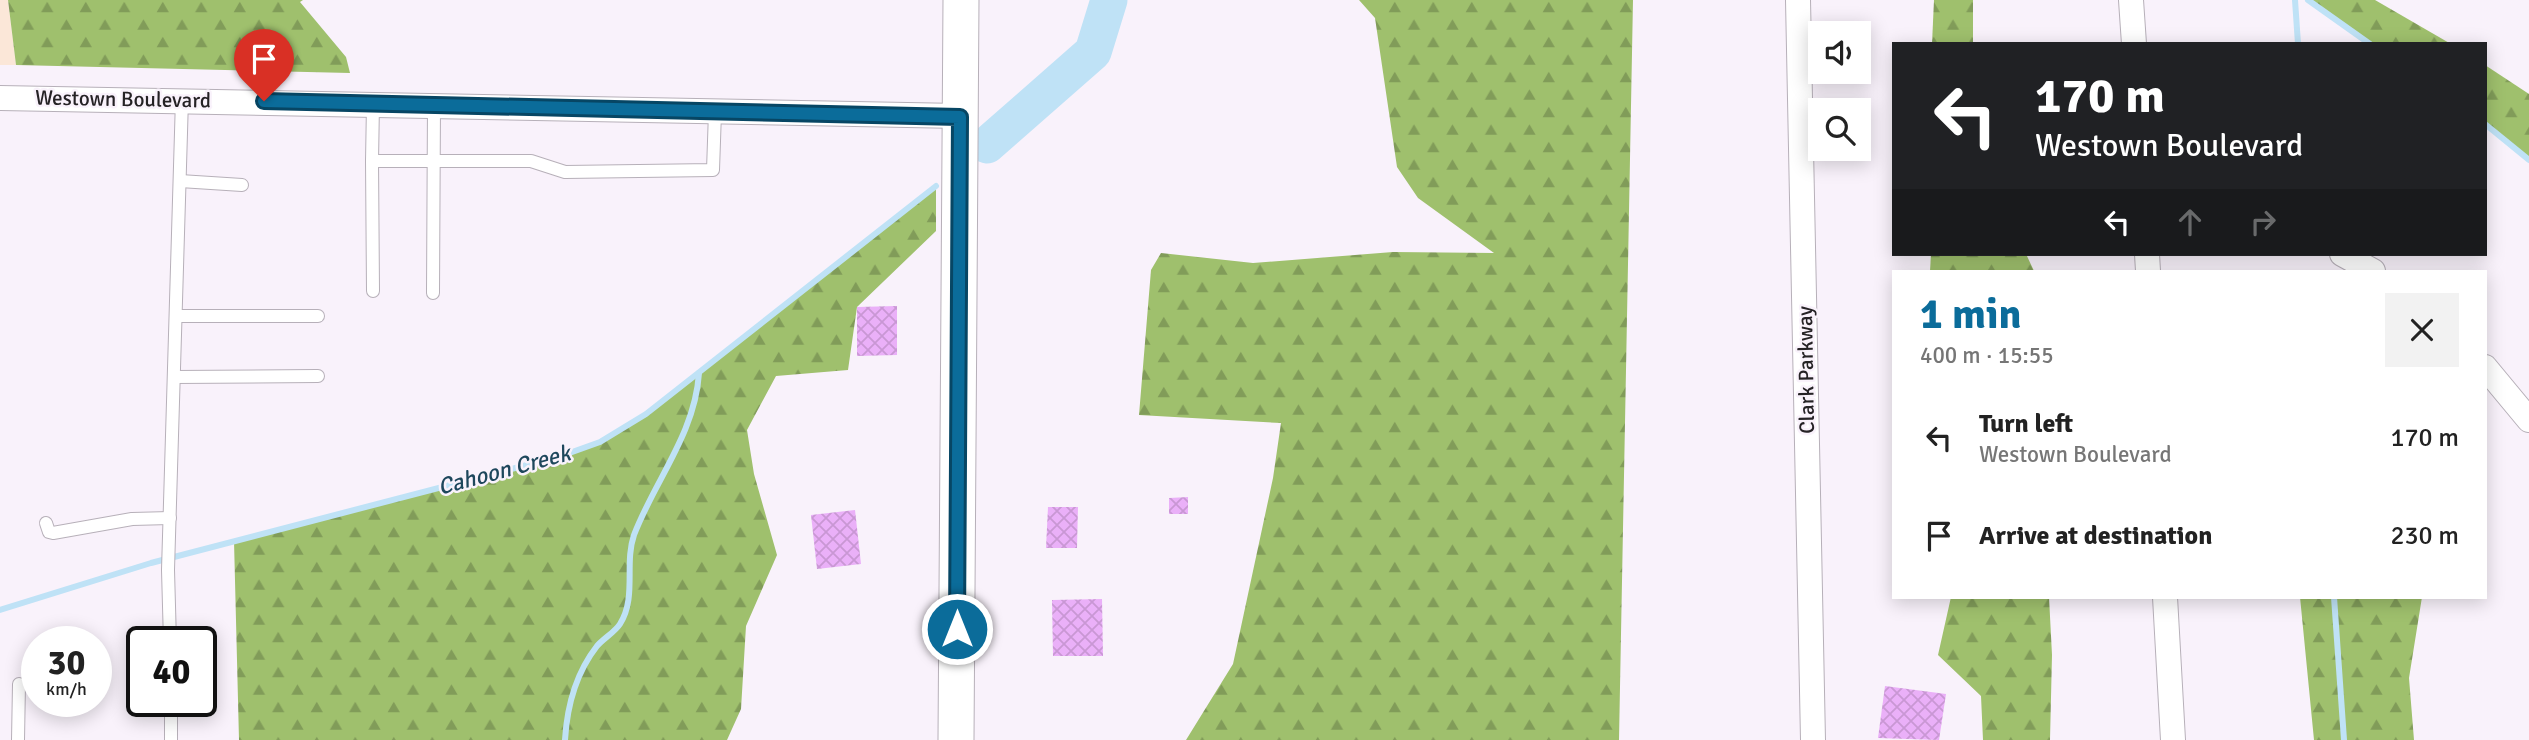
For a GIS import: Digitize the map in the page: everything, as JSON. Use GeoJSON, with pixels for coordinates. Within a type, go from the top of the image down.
{"type":"FeatureCollection","features":[{"type":"Feature","properties":{"kind":"street"},"geometry":{"type":"LineString","coordinates":[[956,740],[961,0]]}},
{"type":"Feature","properties":{"kind":"street","name":"Clark Parkway"},"geometry":{"type":"LineString","coordinates":[[1798,0],[1813,740]]}},
{"type":"Feature","properties":{"kind":"street"},"geometry":{"type":"LineString","coordinates":[[2132,0],[2134,42]]}},
{"type":"Feature","properties":{"kind":"street","name":"Westown Boulevard"},"geometry":{"type":"LineString","coordinates":[[0,98],[182,99],[960,117]]}},
{"type":"Feature","properties":{"kind":"street"},"geometry":{"type":"LineString","coordinates":[[2346,256],[2371,270]]}},
{"type":"Feature","properties":{"kind":"street"},"geometry":{"type":"LineString","coordinates":[[2487,369],[2529,419]]}},
{"type":"Feature","properties":{"kind":"street"},"geometry":{"type":"LineString","coordinates":[[2165,599],[2173,740]]}},
{"type":"Feature","properties":{"kind":"lane"},"geometry":{"type":"LineString","coordinates":[[170,626],[169,536],[182,99]]}},
{"type":"Feature","properties":{"kind":"lane"},"geometry":{"type":"LineString","coordinates":[[373,104],[373,291]]}},
{"type":"Feature","properties":{"kind":"lane"},"geometry":{"type":"LineString","coordinates":[[433,293],[434,105]]}},
{"type":"Feature","properties":{"kind":"lane"},"geometry":{"type":"LineString","coordinates":[[372,161],[531,160],[565,172],[713,170],[715,112]]}},
{"type":"Feature","properties":{"kind":"lane"},"geometry":{"type":"LineString","coordinates":[[180,181],[242,185]]}},
{"type":"Feature","properties":{"kind":"lane"},"geometry":{"type":"LineString","coordinates":[[176,316],[318,316]]}},
{"type":"Feature","properties":{"kind":"lane"},"geometry":{"type":"LineString","coordinates":[[174,377],[318,376]]}},
{"type":"Feature","properties":{"kind":"lane"},"geometry":{"type":"LineString","coordinates":[[46,523],[50,533],[132,519],[170,518]]}},
{"type":"Feature","properties":{"kind":"lane"},"geometry":{"type":"LineString","coordinates":[[18,740],[19,684]]}},
{"type":"Feature","properties":{"kind":"lane"},"geometry":{"type":"LineString","coordinates":[[171,717],[171,740]]}},
{"type":"Feature","properties":{"kind":"shaded area"},"geometry":{"type":"Polygon","coordinates":[[[0,0],[8,0],[16,65],[0,65],[0,0]]]}},
{"type":"Feature","properties":{"kind":"green space"},"geometry":{"type":"Polygon","coordinates":[[[8,0],[303,0],[300,2],[346,57],[350,73],[16,65],[8,0]]]}},
{"type":"Feature","properties":{"kind":"green space"},"geometry":{"type":"Polygon","coordinates":[[[1359,0],[1633,0],[1619,740],[1186,740],[1233,664],[1273,478],[1281,423],[1139,415],[1151,270],[1161,253],[1253,263],[1393,252],[1494,253],[1418,198],[1397,167],[1375,18],[1359,0]]]}},
{"type":"Feature","properties":{"kind":"green space"},"geometry":{"type":"Polygon","coordinates":[[[1934,0],[1973,0],[1973,42],[1932,42],[1934,0]]]}},
{"type":"Feature","properties":{"kind":"green space"},"geometry":{"type":"Polygon","coordinates":[[[2308,0],[2375,0],[2448,42],[2367,42],[2308,0]]]}},
{"type":"Feature","properties":{"kind":"green space"},"geometry":{"type":"Polygon","coordinates":[[[2487,66],[2529,94],[2529,160],[2487,126],[2487,66]]]}},
{"type":"Feature","properties":{"kind":"green space"},"geometry":{"type":"Polygon","coordinates":[[[936,186],[936,231],[857,307],[848,370],[776,376],[747,430],[754,474],[777,555],[746,626],[741,709],[727,740],[239,740],[234,541],[561,456],[600,442],[646,414],[936,186]]]}},
{"type":"Feature","properties":{"kind":"green space"},"geometry":{"type":"Polygon","coordinates":[[[1931,256],[2027,256],[2034,270],[1930,270],[1931,256]]]}},
{"type":"Feature","properties":{"kind":"green space"},"geometry":{"type":"Polygon","coordinates":[[[1951,599],[2049,599],[2052,655],[2050,740],[1983,740],[1981,696],[1938,655],[1951,599]]]}},
{"type":"Feature","properties":{"kind":"green space"},"geometry":{"type":"Polygon","coordinates":[[[2300,599],[2422,599],[2409,678],[2414,740],[2314,740],[2300,599]]]}},
{"type":"Feature","properties":{"kind":"building"},"geometry":{"type":"Polygon","coordinates":[[[897,306],[897,355],[857,356],[857,307],[897,306]]]}},
{"type":"Feature","properties":{"kind":"building"},"geometry":{"type":"Polygon","coordinates":[[[1188,497],[1188,514],[1169,514],[1169,498],[1188,497]]]}},
{"type":"Feature","properties":{"kind":"building"},"geometry":{"type":"Polygon","coordinates":[[[1048,507],[1078,507],[1077,548],[1046,548],[1048,507]]]}},
{"type":"Feature","properties":{"kind":"building"},"geometry":{"type":"Polygon","coordinates":[[[855,510],[861,564],[817,569],[811,515],[855,510]]]}},
{"type":"Feature","properties":{"kind":"building"},"geometry":{"type":"Polygon","coordinates":[[[1102,599],[1103,656],[1053,656],[1052,600],[1102,599]]]}},
{"type":"Feature","properties":{"kind":"building"},"geometry":{"type":"Polygon","coordinates":[[[1885,686],[1946,694],[1939,740],[1878,738],[1885,686]]]}},
{"type":"Feature","properties":{"kind":"waterway","name":"Cahoon Creek"},"geometry":{"type":"LineString","coordinates":[[987,145],[1093,52],[1109,0]]}},
{"type":"Feature","properties":{"kind":"waterway"},"geometry":{"type":"LineString","coordinates":[[2295,0],[2298,42]]}},
{"type":"Feature","properties":{"kind":"waterway"},"geometry":{"type":"LineString","coordinates":[[2308,0],[2367,42]]}},
{"type":"Feature","properties":{"kind":"waterway"},"geometry":{"type":"LineString","coordinates":[[2487,126],[2529,160]]}},
{"type":"Feature","properties":{"kind":"waterway","name":"Cahoon Creek"},"geometry":{"type":"LineString","coordinates":[[0,610],[151,563],[561,456],[600,442],[646,414],[936,186]]}},
{"type":"Feature","properties":{"kind":"waterway"},"geometry":{"type":"LineString","coordinates":[[565,740],[570,702],[583,667],[597,646],[618,627],[625,614],[634,535],[682,437],[696,395],[699,373]]}},
{"type":"Feature","properties":{"kind":"waterway"},"geometry":{"type":"LineString","coordinates":[[2334,599],[2344,740]]}},
{"type":"Feature","properties":{"kind":"route"},"geometry":{"type":"LineString","coordinates":[[264,101],[960,117],[957,629]]}}]}
